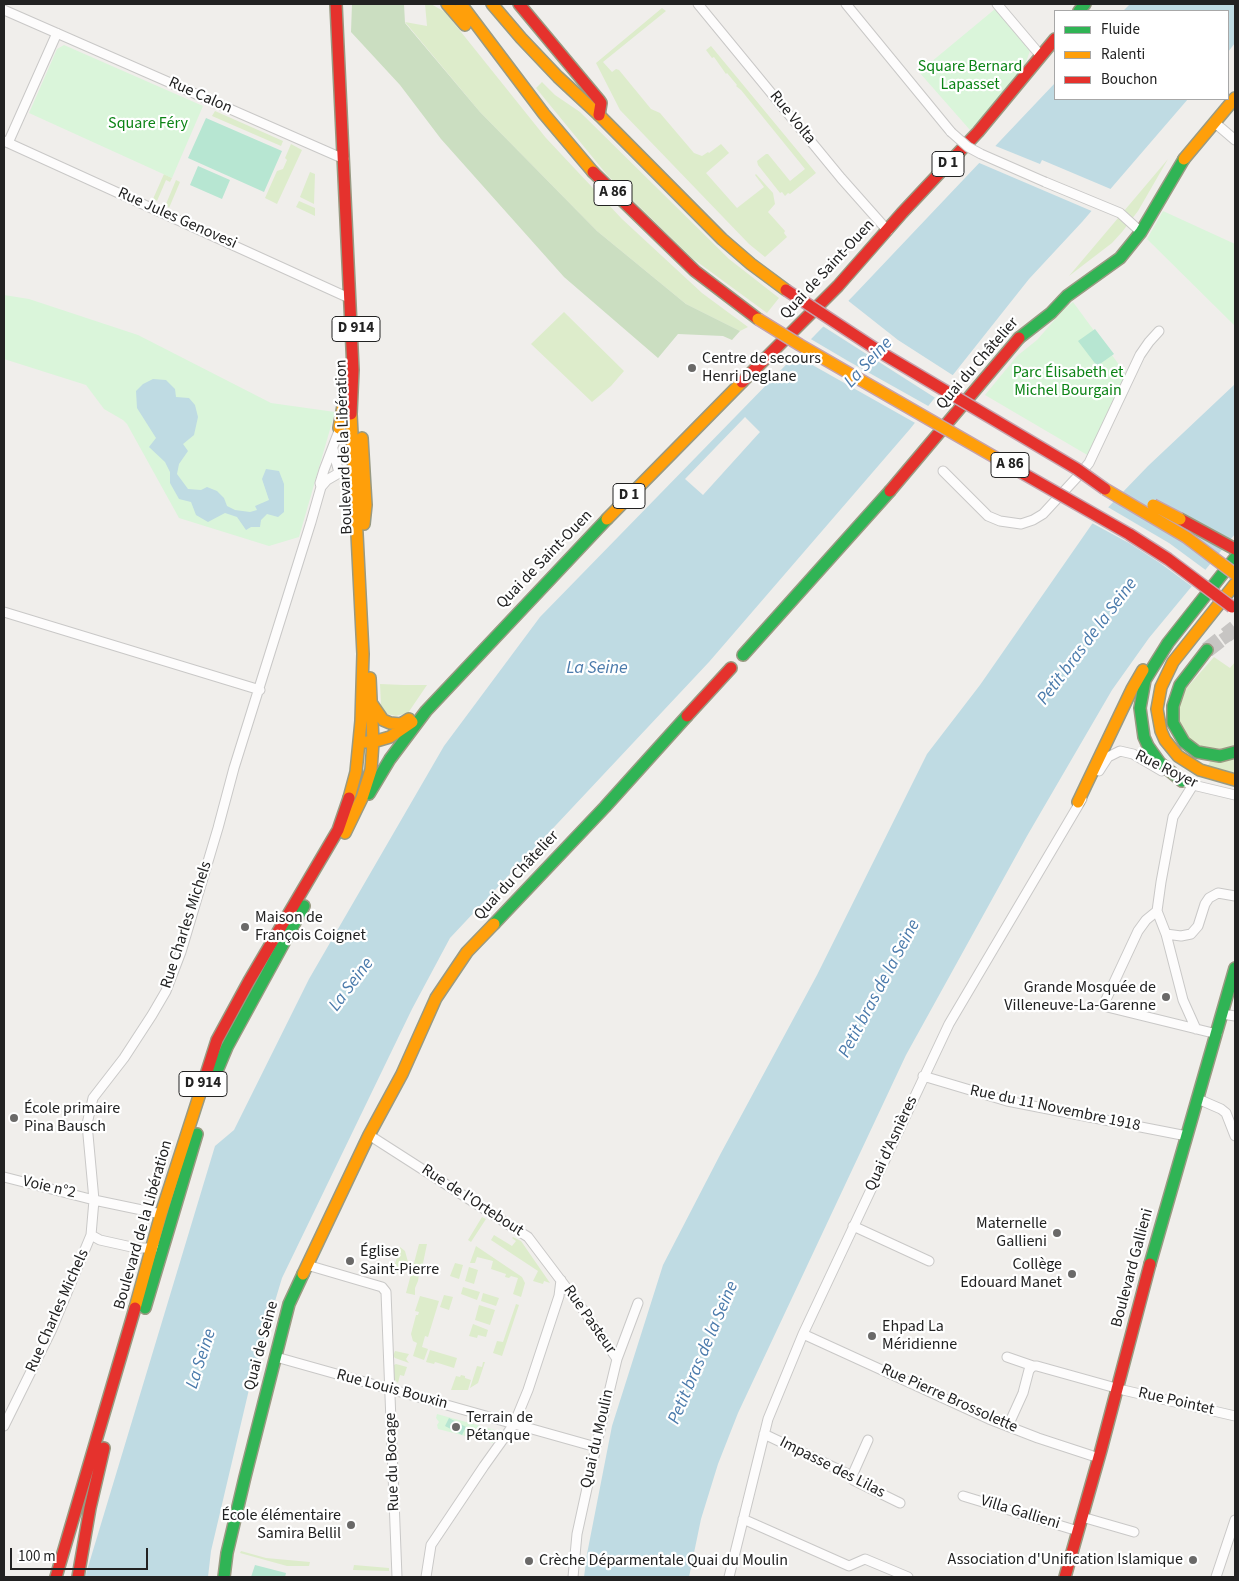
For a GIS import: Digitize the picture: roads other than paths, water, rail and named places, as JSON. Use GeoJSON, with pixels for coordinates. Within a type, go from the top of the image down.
{"type":"FeatureCollection","features":[{"type":"Feature","properties":{"kind":"main road","name":"Boulevard de la Libération"},"geometry":{"type":"LineString","coordinates":[[336,4],[356,331],[363,654],[359,742]]}},
{"type":"Feature","properties":{"kind":"main road","name":"Boulevard de la Libération"},"geometry":{"type":"LineString","coordinates":[[342,4],[341,140],[344,159],[352,412],[366,505],[364,513],[372,702],[372,758],[369,777],[362,798]]}},
{"type":"Feature","properties":{"kind":"main road"},"geometry":{"type":"LineString","coordinates":[[447,4],[466,26],[491,44]]}},
{"type":"Feature","properties":{"kind":"main road","name":"A 86"},"geometry":{"type":"LineString","coordinates":[[462,4],[544,114],[602,182],[695,271],[758,319],[817,355],[1129,534],[1168,559],[1234,610]]}},
{"type":"Feature","properties":{"kind":"main road","name":"A 86"},"geometry":{"type":"LineString","coordinates":[[492,4],[558,77],[599,115],[722,239],[751,264],[786,290],[885,355],[1077,469],[1096,484],[1186,537],[1235,574]]}},
{"type":"Feature","properties":{"kind":"main road"},"geometry":{"type":"LineString","coordinates":[[520,4],[599,100],[601,103],[599,115]]}},
{"type":"Feature","properties":{"kind":"main road","name":"Quai de Saint-Ouen"},"geometry":{"type":"LineString","coordinates":[[152,1248],[170,1224],[208,1098],[227,1047],[348,827],[362,798],[369,795],[390,759],[426,711],[611,514],[838,286],[902,213],[978,132],[1054,40]]}},
{"type":"Feature","properties":{"kind":"main road","name":"Quai du Châtelier"},"geometry":{"type":"LineString","coordinates":[[743,655],[876,508],[1024,334],[1051,312],[1070,293],[1120,258],[1141,232],[1184,159],[1235,98]]}},
{"type":"Feature","properties":{"kind":"main road"},"geometry":{"type":"LineString","coordinates":[[339,428],[346,387],[348,358],[346,320],[350,310]]}},
{"type":"Feature","properties":{"kind":"main road"},"geometry":{"type":"LineString","coordinates":[[1077,469],[1106,479],[1235,550]]}},
{"type":"Feature","properties":{"kind":"main road"},"geometry":{"type":"LineString","coordinates":[[1182,781],[1160,763],[1148,746],[1142,727],[1140,708],[1145,680],[1149,671],[1190,614],[1235,558]]}},
{"type":"Feature","properties":{"kind":"main road"},"geometry":{"type":"LineString","coordinates":[[1235,584],[1173,662],[1164,678],[1159,696],[1158,717],[1161,731],[1170,748],[1178,756],[1189,765],[1209,774],[1235,780]]}},
{"type":"Feature","properties":{"kind":"main road"},"geometry":{"type":"LineString","coordinates":[[1078,802],[1139,676],[1164,640],[1190,614]]}},
{"type":"Feature","properties":{"kind":"main road"},"geometry":{"type":"LineString","coordinates":[[1208,650],[1186,676],[1176,693],[1173,706],[1173,723],[1184,742],[1197,752],[1220,756],[1235,752]]}},
{"type":"Feature","properties":{"kind":"main road","name":"Quai du Châtelier"},"geometry":{"type":"LineString","coordinates":[[369,1135],[402,1074],[436,998],[467,952],[604,807],[731,668]]}},
{"type":"Feature","properties":{"kind":"main road"},"geometry":{"type":"LineString","coordinates":[[372,702],[377,714],[383,720],[392,724],[401,724],[426,711]]}},
{"type":"Feature","properties":{"kind":"main road","name":"D 1"},"geometry":{"type":"LineString","coordinates":[[359,742],[373,742],[390,737],[402,731],[426,711]]}},
{"type":"Feature","properties":{"kind":"main road","name":"D 914"},"geometry":{"type":"LineString","coordinates":[[358,756],[359,742]]}},
{"type":"Feature","properties":{"kind":"main road","name":"Boulevard de la Libération"},"geometry":{"type":"LineString","coordinates":[[56,1577],[123,1354],[162,1214],[217,1040],[342,821],[352,790],[358,756]]}},
{"type":"Feature","properties":{"kind":"main road"},"geometry":{"type":"LineString","coordinates":[[358,756],[390,759]]}},
{"type":"Feature","properties":{"kind":"main road","name":"Boulevard Gallieni"},"geometry":{"type":"LineString","coordinates":[[1065,1577],[1235,968]]}},
{"type":"Feature","properties":{"kind":"main road","name":"Quai de Seine"},"geometry":{"type":"LineString","coordinates":[[224,1577],[227,1553],[245,1477],[289,1304],[369,1135]]}},
{"type":"Feature","properties":{"kind":"main road"},"geometry":{"type":"LineString","coordinates":[[162,1214],[170,1224]]}},
{"type":"Feature","properties":{"kind":"main road","name":"D 914"},"geometry":{"type":"LineString","coordinates":[[78,1577],[101,1459],[113,1418],[152,1248]]}},
{"type":"Feature","properties":{"kind":"main road","name":"D 914"},"geometry":{"type":"LineString","coordinates":[[78,1506],[79,1530],[84,1548]]}},
{"type":"Feature","properties":{"kind":"main road","name":"D 914"},"geometry":{"type":"LineString","coordinates":[[63,1553],[79,1530],[90,1508]]}},
{"type":"Feature","properties":{"kind":"street","name":"Rue Volta"},"geometry":{"type":"LineString","coordinates":[[698,4],[888,231]]}},
{"type":"Feature","properties":{"kind":"street"},"geometry":{"type":"LineString","coordinates":[[846,4],[952,132],[968,147],[980,154],[1120,213],[1141,232]]}},
{"type":"Feature","properties":{"kind":"street"},"geometry":{"type":"LineString","coordinates":[[997,4],[1041,56]]}},
{"type":"Feature","properties":{"kind":"street","name":"Rue Calon"},"geometry":{"type":"LineString","coordinates":[[4,10],[344,159]]}},
{"type":"Feature","properties":{"kind":"street"},"geometry":{"type":"LineString","coordinates":[[6,142],[57,33]]}},
{"type":"Feature","properties":{"kind":"street"},"geometry":{"type":"LineString","coordinates":[[1214,122],[1235,140]]}},
{"type":"Feature","properties":{"kind":"street","name":"Rue Jules Genovesi"},"geometry":{"type":"LineString","coordinates":[[6,142],[349,298]]}},
{"type":"Feature","properties":{"kind":"street"},"geometry":{"type":"LineString","coordinates":[[943,471],[988,516],[1000,521],[1021,524],[1043,514],[1089,463],[1140,355],[1159,331]]}},
{"type":"Feature","properties":{"kind":"street","name":"Rue Charles Michels"},"geometry":{"type":"LineString","coordinates":[[4,1426],[52,1329],[91,1235],[94,1200],[87,1124],[93,1098],[124,1058],[166,991],[181,952],[234,768],[260,690],[321,487],[320,483],[328,456],[333,449],[339,428],[345,418],[352,412]]}},
{"type":"Feature","properties":{"kind":"street"},"geometry":{"type":"LineString","coordinates":[[333,449],[339,473]]}},
{"type":"Feature","properties":{"kind":"street"},"geometry":{"type":"LineString","coordinates":[[321,487],[327,480],[339,473],[360,471]]}},
{"type":"Feature","properties":{"kind":"street"},"geometry":{"type":"LineString","coordinates":[[4,612],[260,690]]}},
{"type":"Feature","properties":{"kind":"street","name":"Quai d'Asnières"},"geometry":{"type":"LineString","coordinates":[[729,1577],[764,1434],[773,1405],[803,1334],[924,1076],[950,1024],[1078,802],[1087,793],[1108,758],[1116,752],[1126,752]]}},
{"type":"Feature","properties":{"kind":"street","name":"Rue Royer"},"geometry":{"type":"LineString","coordinates":[[1126,752],[1141,758],[1166,774],[1182,781],[1235,795]]}},
{"type":"Feature","properties":{"kind":"street"},"geometry":{"type":"LineString","coordinates":[[1193,785],[1176,810],[1172,820],[1157,911],[1163,922],[1183,1000],[1196,1029]]}},
{"type":"Feature","properties":{"kind":"street"},"geometry":{"type":"LineString","coordinates":[[1166,934],[1181,936],[1191,934],[1198,926],[1205,904],[1209,898],[1218,894],[1235,896]]}},
{"type":"Feature","properties":{"kind":"street"},"geometry":{"type":"LineString","coordinates":[[1157,911],[1146,920],[1138,931],[1102,1006],[1217,1034]]}},
{"type":"Feature","properties":{"kind":"street"},"geometry":{"type":"LineString","coordinates":[[1222,1014],[1235,1016]]}},
{"type":"Feature","properties":{"kind":"street","name":"Rue du 11 Novembre 1918"},"geometry":{"type":"LineString","coordinates":[[924,1076],[1007,1101],[1187,1136]]}},
{"type":"Feature","properties":{"kind":"street"},"geometry":{"type":"LineString","coordinates":[[1198,1100],[1224,1111],[1233,1120],[1235,1136]]}},
{"type":"Feature","properties":{"kind":"street","name":"Rue de l'Ortebout"},"geometry":{"type":"LineString","coordinates":[[369,1135],[528,1237],[561,1280]]}},
{"type":"Feature","properties":{"kind":"street","name":"Voie n°2"},"geometry":{"type":"LineString","coordinates":[[4,1177],[94,1200],[162,1214]]}},
{"type":"Feature","properties":{"kind":"street"},"geometry":{"type":"LineString","coordinates":[[853,1226],[929,1261]]}},
{"type":"Feature","properties":{"kind":"street"},"geometry":{"type":"LineString","coordinates":[[91,1235],[100,1240],[152,1248]]}},
{"type":"Feature","properties":{"kind":"street","name":"Rue du Bocage"},"geometry":{"type":"LineString","coordinates":[[307,1265],[382,1288],[386,1292],[397,1577]]}},
{"type":"Feature","properties":{"kind":"street"},"geometry":{"type":"LineString","coordinates":[[426,1577],[431,1545],[514,1424],[528,1390],[559,1296],[561,1280]]}},
{"type":"Feature","properties":{"kind":"street","name":"Rue Pasteur"},"geometry":{"type":"LineString","coordinates":[[561,1280],[616,1359]]}},
{"type":"Feature","properties":{"kind":"street","name":"Quai du Moulin"},"geometry":{"type":"LineString","coordinates":[[573,1577],[577,1534],[616,1359],[638,1303]]}},
{"type":"Feature","properties":{"kind":"street","name":"Rue Pierre Brossolette"},"geometry":{"type":"LineString","coordinates":[[803,1334],[989,1419],[1038,1438],[1099,1458]]}},
{"type":"Feature","properties":{"kind":"street","name":"Rue Louis Bouxin"},"geometry":{"type":"LineString","coordinates":[[276,1357],[596,1447]]}},
{"type":"Feature","properties":{"kind":"street"},"geometry":{"type":"LineString","coordinates":[[1007,1357],[1033,1366],[1029,1370],[1023,1393],[1008,1426]]}},
{"type":"Feature","properties":{"kind":"street","name":"Rue Pointet"},"geometry":{"type":"LineString","coordinates":[[1033,1366],[1235,1416]]}},
{"type":"Feature","properties":{"kind":"street","name":"Impasse des Lilas"},"geometry":{"type":"LineString","coordinates":[[764,1434],[852,1476],[853,1480],[900,1503]]}},
{"type":"Feature","properties":{"kind":"street"},"geometry":{"type":"LineString","coordinates":[[852,1476],[868,1440]]}},
{"type":"Feature","properties":{"kind":"street","name":"Villa Gallieni"},"geometry":{"type":"LineString","coordinates":[[962,1496],[1078,1531]]}},
{"type":"Feature","properties":{"kind":"street"},"geometry":{"type":"LineString","coordinates":[[1082,1517],[1134,1532]]}},
{"type":"Feature","properties":{"kind":"street"},"geometry":{"type":"LineString","coordinates":[[743,1519],[849,1566],[865,1559],[908,1577]]}},
{"type":"Feature","properties":{"kind":"street"},"geometry":{"type":"LineString","coordinates":[[1216,1577],[1235,1520]]}},
{"type":"Feature","properties":{"kind":"water"},"geometry":{"type":"Polygon","coordinates":[[[1130,4],[1235,4],[1235,43],[1229,51],[1229,10],[1124,10],[1130,4]]]}},
{"type":"Feature","properties":{"kind":"water","name":"La Seine"},"geometry":{"type":"Polygon","coordinates":[[[1054,84],[1054,100],[1187,100],[1082,222],[1029,279],[910,429],[709,662],[450,938],[412,1009],[282,1278],[251,1381],[211,1551],[208,1577],[85,1577],[215,1146],[234,1130],[309,979],[444,746],[540,617],[855,294],[1054,84]]]}},
{"type":"Feature","properties":{"kind":"water"},"geometry":{"type":"Polygon","coordinates":[[[153,379],[166,380],[175,389],[176,397],[189,398],[195,405],[198,417],[194,435],[183,444],[188,451],[179,464],[177,474],[188,489],[201,490],[207,487],[217,491],[224,498],[227,506],[235,510],[250,512],[257,510],[255,506],[269,500],[262,479],[266,469],[279,471],[284,484],[284,512],[278,517],[267,514],[261,520],[260,527],[251,527],[246,530],[237,517],[225,513],[208,522],[196,515],[191,502],[179,499],[170,483],[170,472],[165,462],[149,447],[156,438],[137,408],[136,391],[143,384],[153,379]]]}},
{"type":"Feature","properties":{"kind":"water","name":"Petit bras de la Seine"},"geometry":{"type":"Polygon","coordinates":[[[1235,384],[1235,534],[1149,638],[1112,690],[1027,836],[906,1055],[738,1413],[718,1464],[701,1519],[689,1577],[584,1577],[612,1426],[663,1265],[817,975],[927,754],[980,685],[1092,524],[1148,466],[1235,384]]]}},
{"type":"Feature","properties":{"kind":"tunnel"},"geometry":{"type":"LineString","coordinates":[[1207,650],[1235,628]]}},
{"type":"Feature","properties":{"kind":"tunnel"},"geometry":{"type":"LineString","coordinates":[[1207,650],[1235,631]]}},
{"type":"Feature","properties":{"kind":"place","name":"Centre de secours Henri Deglane"},"geometry":{"type":"Point","coordinates":[692,368]}},
{"type":"Feature","properties":{"kind":"place","name":"Maison de François Coignet"},"geometry":{"type":"Point","coordinates":[245,927]}},
{"type":"Feature","properties":{"kind":"place","name":"Grande Mosquée de Villeneuve-La-Garenne"},"geometry":{"type":"Point","coordinates":[1166,997]}},
{"type":"Feature","properties":{"kind":"place","name":"École primaire Pina Bausch"},"geometry":{"type":"Point","coordinates":[14,1118]}},
{"type":"Feature","properties":{"kind":"place","name":"Maternelle Gallieni"},"geometry":{"type":"Point","coordinates":[1057,1233]}},
{"type":"Feature","properties":{"kind":"place","name":"Église Saint-Pierre"},"geometry":{"type":"Point","coordinates":[350,1261]}},
{"type":"Feature","properties":{"kind":"place","name":"Collège Edouard Manet"},"geometry":{"type":"Point","coordinates":[1072,1274]}},
{"type":"Feature","properties":{"kind":"place","name":"Ehpad La Méridienne"},"geometry":{"type":"Point","coordinates":[872,1336]}},
{"type":"Feature","properties":{"kind":"place","name":"Terrain de Pétanque"},"geometry":{"type":"Point","coordinates":[456,1427]}},
{"type":"Feature","properties":{"kind":"place","name":"École élémentaire Samira Bellil"},"geometry":{"type":"Point","coordinates":[351,1525]}},
{"type":"Feature","properties":{"kind":"place","name":"Association d'Unification Islamique"},"geometry":{"type":"Point","coordinates":[1193,1560]}},
{"type":"Feature","properties":{"kind":"place","name":"Crèche Déparmentale Quai du Moulin"},"geometry":{"type":"Point","coordinates":[529,1561]}},
{"type":"Feature","properties":{"kind":"park label","name":"Square Bernard Lapasset"},"geometry":{"type":"Point","coordinates":[970,76]}},
{"type":"Feature","properties":{"kind":"park label","name":"Square Féry"},"geometry":{"type":"Point","coordinates":[148,124]}},
{"type":"Feature","properties":{"kind":"park label","name":"Parc Élisabeth et Michel Bourgain"},"geometry":{"type":"Point","coordinates":[1068,382]}}]}
